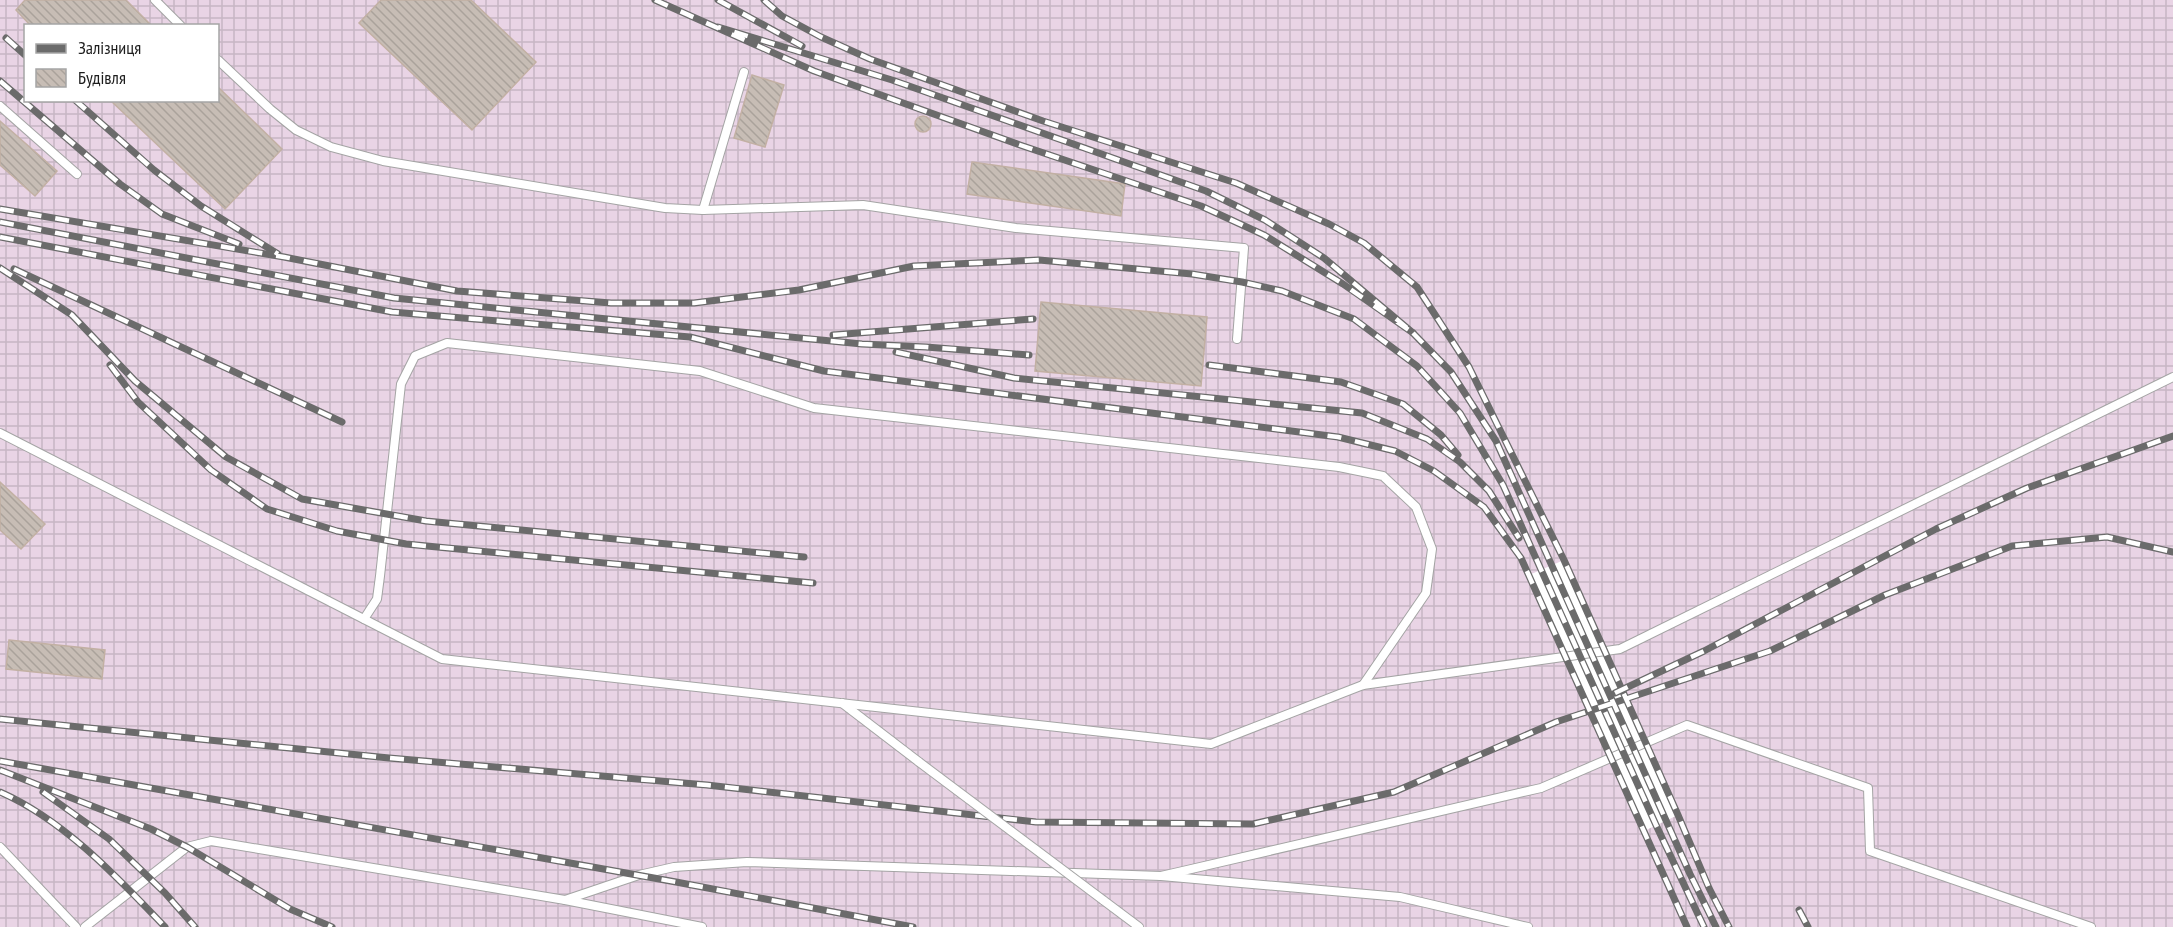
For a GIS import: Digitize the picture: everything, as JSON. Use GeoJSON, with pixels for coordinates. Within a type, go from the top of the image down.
{"type":"FeatureCollection","features":[{"type":"Feature","properties":{"kind":"lane"},"geometry":{"type":"LineString","coordinates":[[155,0],[180,24]]}},
{"type":"Feature","properties":{"kind":"lane"},"geometry":{"type":"LineString","coordinates":[[219,61],[296,130],[331,147],[383,161],[665,208],[703,210],[863,205],[1016,228],[1244,248],[1237,339]]}},
{"type":"Feature","properties":{"kind":"lane"},"geometry":{"type":"LineString","coordinates":[[703,210],[744,72]]}},
{"type":"Feature","properties":{"kind":"lane"},"geometry":{"type":"LineString","coordinates":[[0,106],[77,174]]}},
{"type":"Feature","properties":{"kind":"lane"},"geometry":{"type":"LineString","coordinates":[[364,619],[377,599],[401,384],[415,356],[447,343],[700,371],[814,408],[1339,467],[1383,476],[1416,507],[1432,549],[1426,593],[1363,684]]}},
{"type":"Feature","properties":{"kind":"lane"},"geometry":{"type":"LineString","coordinates":[[0,433],[442,659],[1211,744],[1363,684],[1620,649],[2172,377]]}},
{"type":"Feature","properties":{"kind":"lane"},"geometry":{"type":"LineString","coordinates":[[841,703],[1139,927]]}},
{"type":"Feature","properties":{"kind":"lane"},"geometry":{"type":"LineString","coordinates":[[1161,876],[1541,789],[1687,725],[1868,788],[1870,851],[2091,927]]}},
{"type":"Feature","properties":{"kind":"lane"},"geometry":{"type":"LineString","coordinates":[[85,927],[187,847],[211,841],[565,900],[702,927]]}},
{"type":"Feature","properties":{"kind":"lane"},"geometry":{"type":"LineString","coordinates":[[0,847],[76,927]]}},
{"type":"Feature","properties":{"kind":"lane"},"geometry":{"type":"LineString","coordinates":[[565,900],[674,867],[747,862],[1161,876],[1400,897],[1528,927]]}},
{"type":"Feature","properties":{"kind":"shaded area"},"geometry":{"type":"Polygon","coordinates":[[[0,0],[2173,0],[2173,927],[0,927],[0,0]]]}},
{"type":"Feature","properties":{"kind":"pier"},"geometry":{"type":"Polygon","coordinates":[[[1564,560],[1678,815],[1644,831],[1529,575],[1564,560]]]}},
{"type":"Feature","properties":{"kind":"building"},"geometry":{"type":"Polygon","coordinates":[[[25,0],[126,0],[150,24],[29,24],[16,10],[25,0]]]}},
{"type":"Feature","properties":{"kind":"building"},"geometry":{"type":"Polygon","coordinates":[[[381,0],[471,0],[536,62],[472,130],[359,23],[381,0]]]}},
{"type":"Feature","properties":{"kind":"building"},"geometry":{"type":"Polygon","coordinates":[[[752,75],[784,85],[765,147],[734,138],[752,75]]]}},
{"type":"Feature","properties":{"kind":"building"},"geometry":{"type":"Polygon","coordinates":[[[219,88],[282,149],[225,209],[112,102],[219,102],[219,88]]]}},
{"type":"Feature","properties":{"kind":"building"},"geometry":{"type":"Polygon","coordinates":[[[920,116],[926,116],[931,124],[929,130],[920,132],[915,127],[915,121],[920,116]]]}},
{"type":"Feature","properties":{"kind":"building"},"geometry":{"type":"Polygon","coordinates":[[[0,121],[57,171],[35,196],[0,165],[0,121]]]}},
{"type":"Feature","properties":{"kind":"building"},"geometry":{"type":"Polygon","coordinates":[[[972,162],[1125,184],[1121,216],[967,194],[972,162]]]}},
{"type":"Feature","properties":{"kind":"building"},"geometry":{"type":"Polygon","coordinates":[[[1041,302],[1207,317],[1201,386],[1035,371],[1041,302]]]}},
{"type":"Feature","properties":{"kind":"building"},"geometry":{"type":"Polygon","coordinates":[[[0,482],[45,524],[21,549],[0,530],[0,482]]]}},
{"type":"Feature","properties":{"kind":"building"},"geometry":{"type":"Polygon","coordinates":[[[9,640],[105,650],[102,679],[6,669],[9,640]]]}},
{"type":"Feature","properties":{"kind":"railway"},"geometry":{"type":"LineString","coordinates":[[655,0],[814,71],[1020,145],[1201,206],[1264,235],[1343,284],[1413,333],[1324,258],[1265,220],[1206,191],[892,80],[718,27]]}},
{"type":"Feature","properties":{"kind":"railway"},"geometry":{"type":"LineString","coordinates":[[718,0],[802,46]]}},
{"type":"Feature","properties":{"kind":"railway"},"geometry":{"type":"LineString","coordinates":[[764,0],[782,16],[870,59],[1043,121],[1236,183],[1329,224],[1364,243],[1417,287],[1469,367],[1564,560],[1709,888],[1729,927]]}},
{"type":"Feature","properties":{"kind":"railway"},"geometry":{"type":"LineString","coordinates":[[6,38],[24,54]]}},
{"type":"Feature","properties":{"kind":"railway"},"geometry":{"type":"LineString","coordinates":[[0,81],[24,102]]}},
{"type":"Feature","properties":{"kind":"railway"},"geometry":{"type":"LineString","coordinates":[[24,102],[120,184],[162,214],[239,244]]}},
{"type":"Feature","properties":{"kind":"railway"},"geometry":{"type":"LineString","coordinates":[[77,102],[154,170],[201,206],[278,254]]}},
{"type":"Feature","properties":{"kind":"railway"},"geometry":{"type":"LineString","coordinates":[[0,209],[284,257],[457,291],[611,303],[694,303],[799,290],[914,266],[1039,260],[1192,274],[1242,282],[1282,291],[1354,319],[1417,366],[1460,413],[1503,485],[1704,927]]}},
{"type":"Feature","properties":{"kind":"railway"},"geometry":{"type":"LineString","coordinates":[[0,222],[394,298],[862,344],[1029,355]]}},
{"type":"Feature","properties":{"kind":"railway"},"geometry":{"type":"LineString","coordinates":[[0,237],[392,312],[690,337],[824,371],[1338,437],[1395,451],[1434,471],[1484,507],[1521,558],[1687,927]]}},
{"type":"Feature","properties":{"kind":"railway"},"geometry":{"type":"LineString","coordinates":[[0,268],[72,315],[135,381],[226,457],[302,499],[426,521],[804,557]]}},
{"type":"Feature","properties":{"kind":"railway"},"geometry":{"type":"LineString","coordinates":[[14,269],[342,422]]}},
{"type":"Feature","properties":{"kind":"railway"},"geometry":{"type":"LineString","coordinates":[[833,335],[1033,319]]}},
{"type":"Feature","properties":{"kind":"railway"},"geometry":{"type":"LineString","coordinates":[[1413,333],[1451,372],[1496,441],[1690,874],[1716,927]]}},
{"type":"Feature","properties":{"kind":"railway"},"geometry":{"type":"LineString","coordinates":[[896,352],[1014,378],[1362,413],[1427,439],[1460,462],[1489,491],[1519,538]]}},
{"type":"Feature","properties":{"kind":"railway"},"geometry":{"type":"LineString","coordinates":[[110,365],[138,402],[211,470],[267,509],[337,531],[406,544],[813,583]]}},
{"type":"Feature","properties":{"kind":"railway"},"geometry":{"type":"LineString","coordinates":[[1209,365],[1341,382],[1403,404],[1441,435],[1458,455]]}},
{"type":"Feature","properties":{"kind":"railway"},"geometry":{"type":"LineString","coordinates":[[1615,693],[1704,651],[1936,529],[2027,488],[2173,436]]}},
{"type":"Feature","properties":{"kind":"railway"},"geometry":{"type":"LineString","coordinates":[[0,719],[389,758],[707,785],[1036,822],[1253,824],[1394,792],[1556,722],[1770,651],[1885,595],[2012,546],[2107,537],[2173,552]]}},
{"type":"Feature","properties":{"kind":"railway"},"geometry":{"type":"LineString","coordinates":[[0,761],[676,882],[913,927]]}},
{"type":"Feature","properties":{"kind":"railway"},"geometry":{"type":"LineString","coordinates":[[0,770],[151,829],[187,847],[290,909],[332,927]]}},
{"type":"Feature","properties":{"kind":"railway"},"geometry":{"type":"LineString","coordinates":[[0,792],[46,818],[68,834],[109,870],[165,927]]}},
{"type":"Feature","properties":{"kind":"railway"},"geometry":{"type":"LineString","coordinates":[[43,792],[109,839],[165,893],[195,927]]}},
{"type":"Feature","properties":{"kind":"railway"},"geometry":{"type":"LineString","coordinates":[[1799,910],[1808,927]]}}]}
